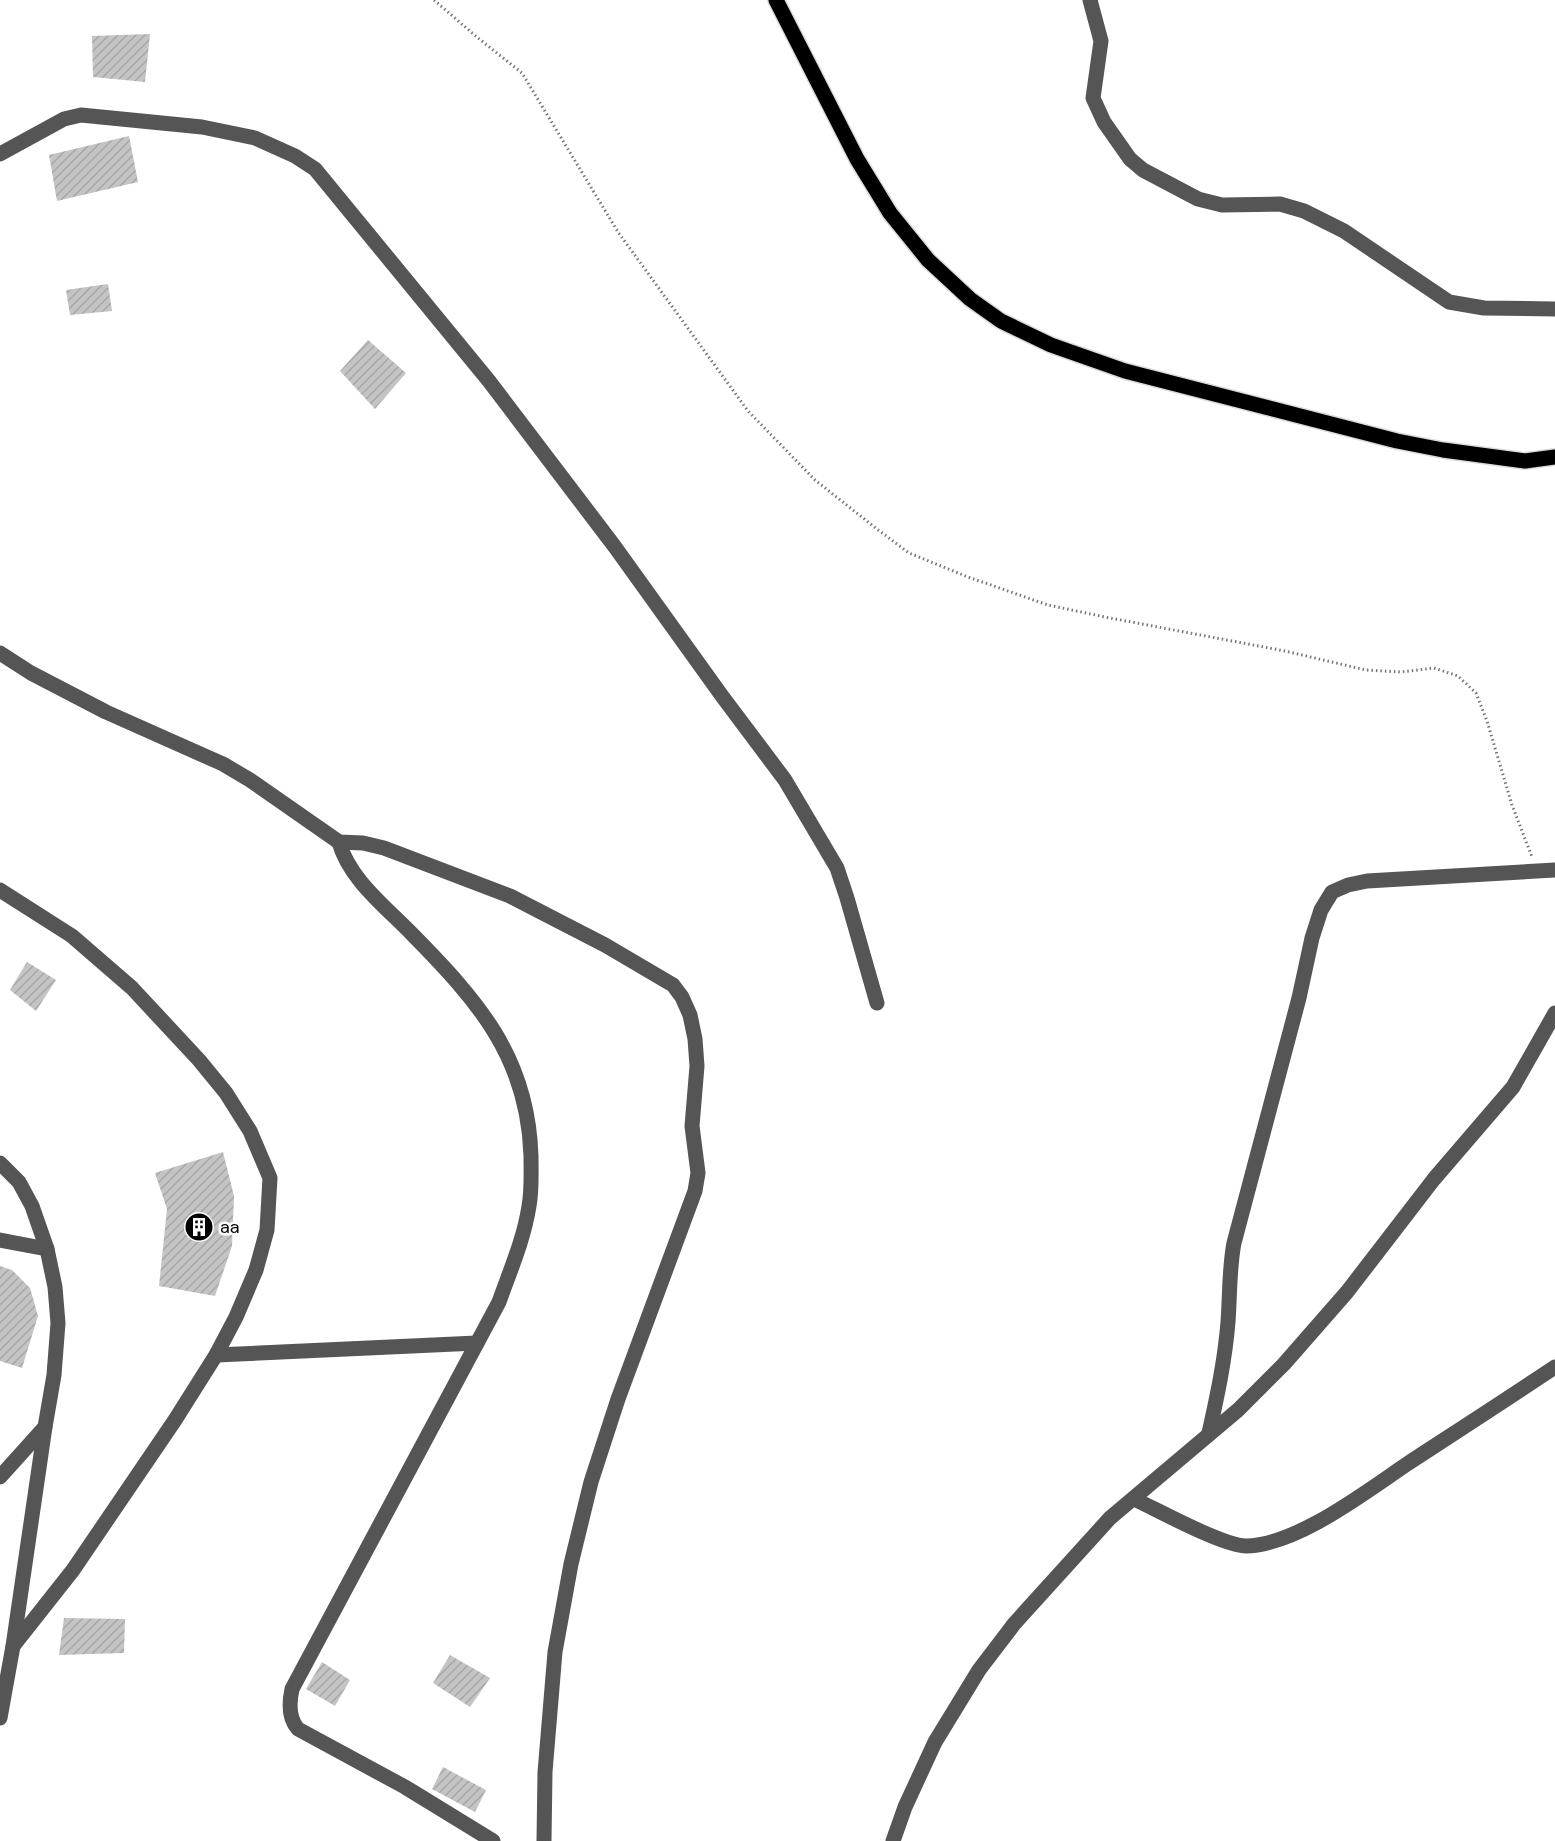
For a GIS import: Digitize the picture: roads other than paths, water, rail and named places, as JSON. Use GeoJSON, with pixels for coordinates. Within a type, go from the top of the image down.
{"type":"FeatureCollection","features":[{"type":"Feature","properties":{"kind":"main road"},"geometry":{"type":"LineString","coordinates":[[776,0],[857,159],[890,213],[928,260],[970,299],[1001,321],[1051,345],[1125,371],[1397,441],[1525,461],[1555,457]]}},
{"type":"Feature","properties":{"kind":"street"},"geometry":{"type":"LineString","coordinates":[[1090,0],[1101,42],[1093,98],[1104,122],[1130,159],[1143,170],[1198,199],[1222,205],[1280,204],[1304,211],[1344,231],[1449,302],[1484,308],[1555,309]]}},
{"type":"Feature","properties":{"kind":"street"},"geometry":{"type":"LineString","coordinates":[[0,154],[64,119],[81,115],[202,127],[255,138],[295,156],[315,169],[489,381],[781,773],[837,868],[848,898],[877,1003]]}},
{"type":"Feature","properties":{"kind":"street"},"geometry":{"type":"LineString","coordinates":[[0,653],[31,673],[86,702],[223,764],[259,786],[339,842],[363,843],[384,848],[510,896],[605,945],[672,985],[682,997],[690,1015],[695,1039],[697,1066],[693,1126],[698,1173],[695,1191],[618,1399],[591,1482],[571,1564],[555,1652],[545,1772],[544,1841]]}},
{"type":"Feature","properties":{"kind":"street"},"geometry":{"type":"LineString","coordinates":[[339,842],[346,862],[360,880],[448,971],[499,1036],[515,1071],[525,1105],[530,1137],[531,1183],[529,1207],[521,1238],[499,1302],[292,1689],[289,1701],[292,1719],[298,1729],[405,1787],[493,1841]]}},
{"type":"Feature","properties":{"kind":"street"},"geometry":{"type":"LineString","coordinates":[[1209,1433],[1224,1359],[1230,1263],[1236,1232],[1299,998],[1312,938],[1328,898],[1337,889],[1367,881],[1555,870]]}},
{"type":"Feature","properties":{"kind":"street"},"geometry":{"type":"LineString","coordinates":[[0,890],[72,936],[132,988],[199,1060],[226,1093],[250,1131],[270,1178],[267,1230],[256,1270],[236,1317],[216,1355],[73,1570],[14,1646]]}},
{"type":"Feature","properties":{"kind":"street"},"geometry":{"type":"LineString","coordinates":[[893,1841],[904,1807],[936,1742],[979,1670],[1037,1596],[1110,1518],[1238,1410],[1284,1364],[1347,1292],[1434,1179],[1513,1088],[1555,1013]]}},
{"type":"Feature","properties":{"kind":"street"},"geometry":{"type":"LineString","coordinates":[[0,1163],[18,1182],[32,1206],[47,1250],[55,1287],[58,1323],[54,1375],[14,1646],[0,1718]]}},
{"type":"Feature","properties":{"kind":"street"},"geometry":{"type":"LineString","coordinates":[[0,1240],[47,1250]]}},
{"type":"Feature","properties":{"kind":"street"},"geometry":{"type":"LineString","coordinates":[[216,1355],[477,1343]]}},
{"type":"Feature","properties":{"kind":"street"},"geometry":{"type":"LineString","coordinates":[[1134,1499],[1209,1534],[1240,1545],[1254,1545],[1292,1535],[1337,1509],[1555,1367]]}},
{"type":"Feature","properties":{"kind":"street"},"geometry":{"type":"LineString","coordinates":[[0,1477],[45,1426]]}},
{"type":"Feature","properties":{"kind":"place","name":"aa"},"geometry":{"type":"Point","coordinates":[199,1227]}}]}
